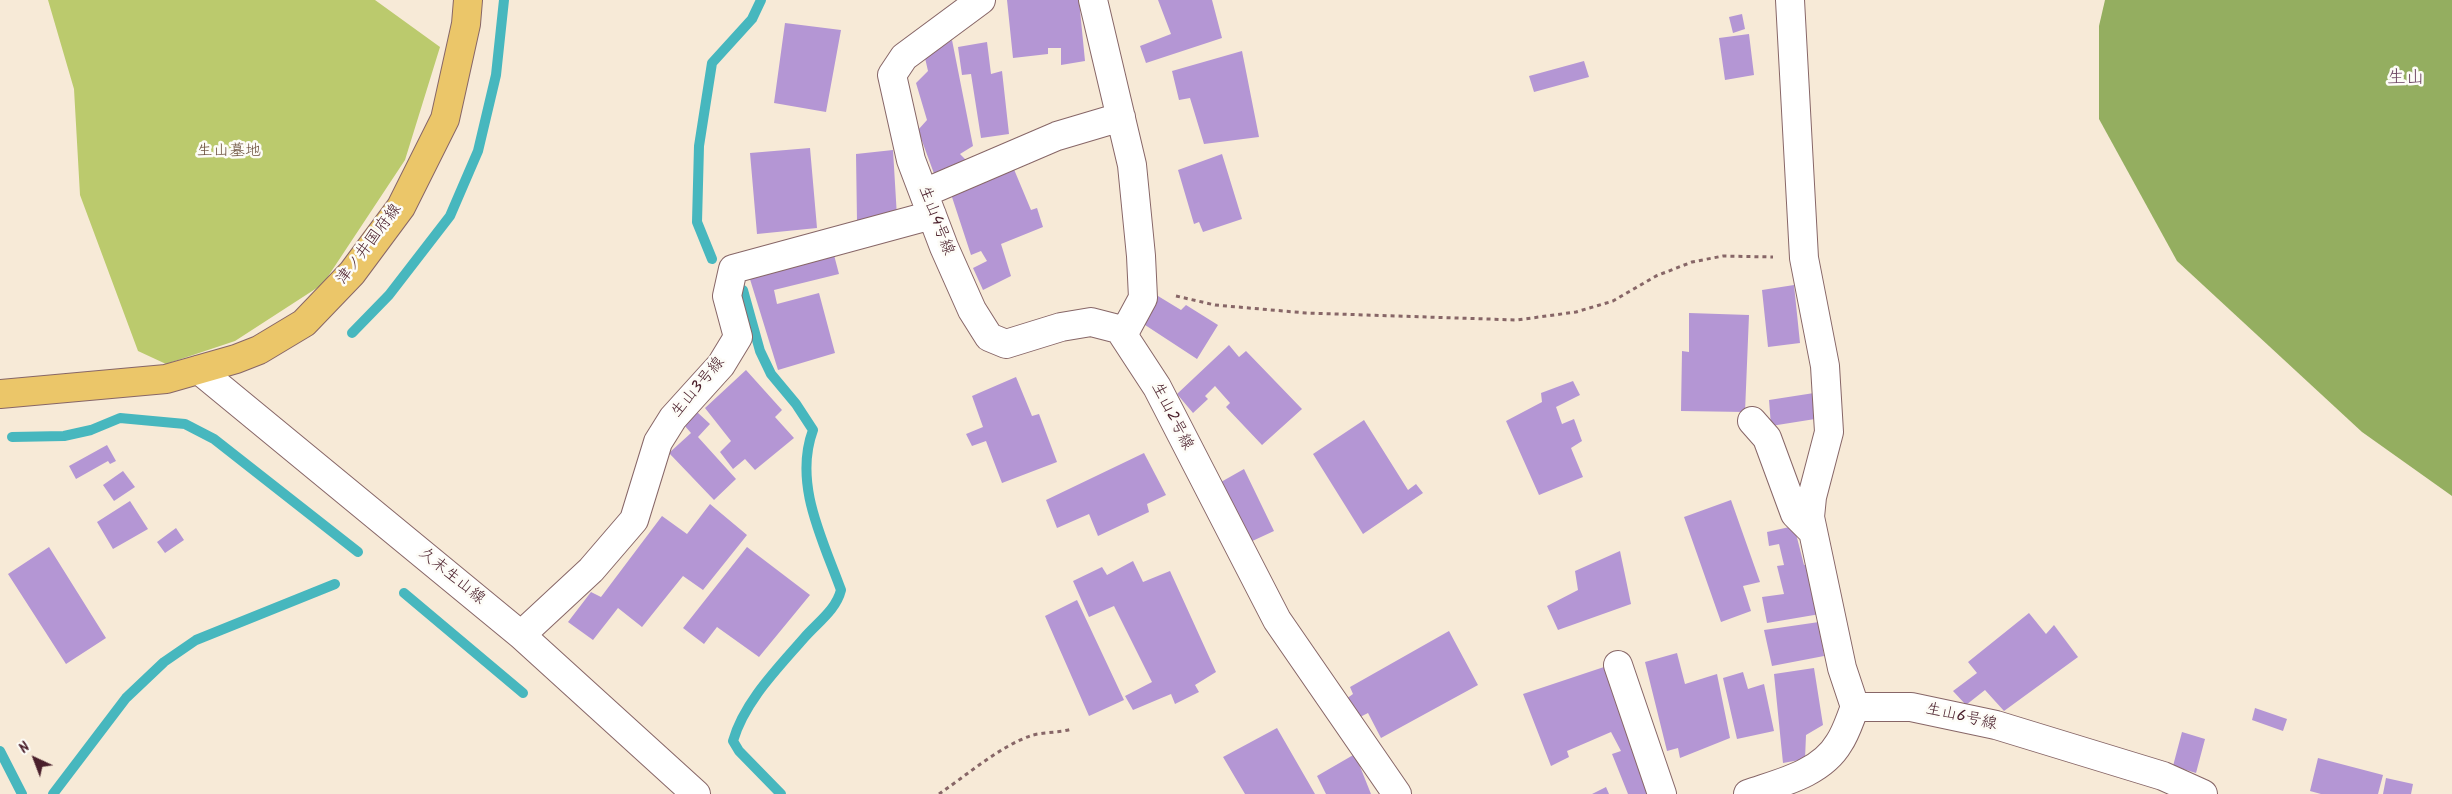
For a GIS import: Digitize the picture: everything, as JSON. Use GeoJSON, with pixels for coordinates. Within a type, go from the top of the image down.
{"type":"FeatureCollection","features":[{"type":"Feature","properties":{"kind":"main road","name":"津ノ井国府線"},"geometry":{"type":"LineString","coordinates":[[0,394],[166,379],[259,350],[304,323],[352,273],[401,207],[446,118],[466,24],[468,0]]}},
{"type":"Feature","properties":{"kind":"street","name":"生山4号線"},"geometry":{"type":"LineString","coordinates":[[980,0],[904,58],[892,75],[911,160],[972,310],[989,337],[1006,344],[1061,327],[1091,322],[1126,331]]}},
{"type":"Feature","properties":{"kind":"street"},"geometry":{"type":"LineString","coordinates":[[1093,0],[1132,165],[1142,298],[1126,331]]}},
{"type":"Feature","properties":{"kind":"street"},"geometry":{"type":"LineString","coordinates":[[1748,794],[1792,779],[1824,761],[1839,744],[1855,707],[1842,668],[1810,517],[1812,498],[1829,432],[1825,366],[1804,258],[1790,0]]}},
{"type":"Feature","properties":{"kind":"street"},"geometry":{"type":"LineString","coordinates":[[928,204],[1057,136],[1121,118]]}},
{"type":"Feature","properties":{"kind":"street","name":"生山3号線"},"geometry":{"type":"LineString","coordinates":[[521,635],[591,570],[634,520],[658,442],[673,418],[722,366],[738,337],[727,296],[733,269],[928,204]]}},
{"type":"Feature","properties":{"kind":"street","name":"生山2号線"},"geometry":{"type":"LineString","coordinates":[[1126,331],[1123,335],[1157,387],[1219,512],[1277,620],[1397,794]]}},
{"type":"Feature","properties":{"kind":"street","name":"久末生山線"},"geometry":{"type":"LineString","coordinates":[[199,370],[521,635],[696,794]]}},
{"type":"Feature","properties":{"kind":"street"},"geometry":{"type":"LineString","coordinates":[[1752,421],[1767,438],[1795,514],[1813,532]]}},
{"type":"Feature","properties":{"kind":"street"},"geometry":{"type":"LineString","coordinates":[[1618,665],[1662,794]]}},
{"type":"Feature","properties":{"kind":"street","name":"生山6号線"},"geometry":{"type":"LineString","coordinates":[[1855,707],[1911,707],[1996,725],[2163,776],[2203,794]]}},
{"type":"Feature","properties":{"kind":"path"},"geometry":{"type":"LineString","coordinates":[[1142,288],[1215,305],[1306,313],[1517,320],[1576,312],[1614,301],[1656,276],[1692,262],[1723,256],[1804,258]]}},
{"type":"Feature","properties":{"kind":"path"},"geometry":{"type":"LineString","coordinates":[[939,794],[1016,741],[1032,735],[1056,734],[1072,729]]}},
{"type":"Feature","properties":{"kind":"green space","name":"生山墓地"},"geometry":{"type":"Polygon","coordinates":[[[48,0],[375,0],[440,47],[405,160],[323,284],[235,341],[166,364],[138,351],[80,195],[74,89],[48,0]]]}},
{"type":"Feature","properties":{"kind":"green space"},"geometry":{"type":"Polygon","coordinates":[[[2105,0],[2452,0],[2452,496],[2362,432],[2177,261],[2099,119],[2099,26],[2105,0]]]}},
{"type":"Feature","properties":{"kind":"building"},"geometry":{"type":"Polygon","coordinates":[[[1007,0],[1079,0],[1085,61],[1061,65],[1061,48],[1048,48],[1048,54],[1013,58],[1007,0]]]}},
{"type":"Feature","properties":{"kind":"building"},"geometry":{"type":"Polygon","coordinates":[[[1158,0],[1212,0],[1222,38],[1146,63],[1140,46],[1171,34],[1158,0]]]}},
{"type":"Feature","properties":{"kind":"building"},"geometry":{"type":"Polygon","coordinates":[[[1742,14],[1745,29],[1733,33],[1729,17],[1742,14]]]}},
{"type":"Feature","properties":{"kind":"building"},"geometry":{"type":"Polygon","coordinates":[[[785,23],[841,30],[826,112],[774,103],[785,23]]]}},
{"type":"Feature","properties":{"kind":"building"},"geometry":{"type":"Polygon","coordinates":[[[1749,34],[1754,75],[1725,80],[1719,38],[1749,34]]]}},
{"type":"Feature","properties":{"kind":"building"},"geometry":{"type":"Polygon","coordinates":[[[952,40],[973,146],[960,154],[970,164],[936,179],[918,130],[927,120],[916,83],[928,71],[925,58],[952,40]]]}},
{"type":"Feature","properties":{"kind":"building"},"geometry":{"type":"Polygon","coordinates":[[[987,42],[991,74],[1002,71],[1009,134],[981,138],[971,74],[962,75],[958,47],[987,42]]]}},
{"type":"Feature","properties":{"kind":"building"},"geometry":{"type":"Polygon","coordinates":[[[1242,51],[1259,137],[1204,144],[1190,98],[1179,100],[1172,71],[1242,51]]]}},
{"type":"Feature","properties":{"kind":"building"},"geometry":{"type":"Polygon","coordinates":[[[1584,61],[1589,77],[1534,92],[1529,76],[1584,61]]]}},
{"type":"Feature","properties":{"kind":"building"},"geometry":{"type":"Polygon","coordinates":[[[810,148],[817,228],[757,234],[750,153],[810,148]]]}},
{"type":"Feature","properties":{"kind":"building"},"geometry":{"type":"Polygon","coordinates":[[[893,150],[897,217],[857,221],[856,154],[893,150]]]}},
{"type":"Feature","properties":{"kind":"building"},"geometry":{"type":"Polygon","coordinates":[[[1222,154],[1242,219],[1203,232],[1199,222],[1194,224],[1178,170],[1222,154]]]}},
{"type":"Feature","properties":{"kind":"building"},"geometry":{"type":"Polygon","coordinates":[[[1013,167],[1031,210],[1037,208],[1043,227],[1001,244],[1011,276],[983,290],[973,268],[987,261],[981,251],[971,255],[951,194],[1013,167]]]}},
{"type":"Feature","properties":{"kind":"building"},"geometry":{"type":"Polygon","coordinates":[[[834,255],[839,274],[774,290],[777,304],[819,293],[835,353],[778,370],[749,276],[834,255]]]}},
{"type":"Feature","properties":{"kind":"building"},"geometry":{"type":"Polygon","coordinates":[[[1794,285],[1800,343],[1768,347],[1762,290],[1794,285]]]}},
{"type":"Feature","properties":{"kind":"building"},"geometry":{"type":"Polygon","coordinates":[[[1158,296],[1181,310],[1186,305],[1218,325],[1197,359],[1142,323],[1158,296]]]}},
{"type":"Feature","properties":{"kind":"building"},"geometry":{"type":"Polygon","coordinates":[[[1689,313],[1749,315],[1745,412],[1681,411],[1682,351],[1689,352],[1689,313]]]}},
{"type":"Feature","properties":{"kind":"building"},"geometry":{"type":"Polygon","coordinates":[[[1229,345],[1239,357],[1246,351],[1302,409],[1262,445],[1226,407],[1230,403],[1215,386],[1205,396],[1208,399],[1193,413],[1177,394],[1229,345]]]}},
{"type":"Feature","properties":{"kind":"building"},"geometry":{"type":"Polygon","coordinates":[[[746,370],[782,410],[775,417],[794,438],[755,470],[745,459],[733,469],[720,452],[731,441],[705,408],[746,370]]]}},
{"type":"Feature","properties":{"kind":"building"},"geometry":{"type":"Polygon","coordinates":[[[1016,377],[1032,416],[1039,414],[1057,462],[1002,483],[986,441],[972,446],[966,434],[983,427],[972,396],[1016,377]]]}},
{"type":"Feature","properties":{"kind":"building"},"geometry":{"type":"Polygon","coordinates":[[[1573,381],[1580,395],[1556,407],[1562,424],[1574,419],[1582,441],[1571,448],[1583,477],[1539,495],[1506,421],[1542,402],[1541,393],[1573,381]]]}},
{"type":"Feature","properties":{"kind":"building"},"geometry":{"type":"Polygon","coordinates":[[[1814,393],[1815,419],[1771,426],[1769,400],[1814,393]]]}},
{"type":"Feature","properties":{"kind":"building"},"geometry":{"type":"Polygon","coordinates":[[[697,412],[710,424],[698,437],[736,479],[714,500],[669,453],[691,433],[684,425],[697,412]]]}},
{"type":"Feature","properties":{"kind":"building"},"geometry":{"type":"Polygon","coordinates":[[[1364,420],[1408,490],[1416,484],[1423,493],[1363,534],[1313,454],[1364,420]]]}},
{"type":"Feature","properties":{"kind":"building"},"geometry":{"type":"Polygon","coordinates":[[[107,445],[116,461],[110,464],[108,461],[76,479],[69,466],[107,445]]]}},
{"type":"Feature","properties":{"kind":"building"},"geometry":{"type":"Polygon","coordinates":[[[1144,453],[1166,495],[1147,504],[1149,512],[1098,536],[1089,514],[1057,528],[1046,500],[1144,453]]]}},
{"type":"Feature","properties":{"kind":"building"},"geometry":{"type":"Polygon","coordinates":[[[1244,469],[1274,531],[1248,543],[1221,482],[1244,469]]]}},
{"type":"Feature","properties":{"kind":"building"},"geometry":{"type":"Polygon","coordinates":[[[123,471],[135,487],[114,501],[103,485],[123,471]]]}},
{"type":"Feature","properties":{"kind":"building"},"geometry":{"type":"Polygon","coordinates":[[[1731,500],[1760,582],[1743,586],[1751,611],[1721,622],[1684,517],[1731,500]]]}},
{"type":"Feature","properties":{"kind":"building"},"geometry":{"type":"Polygon","coordinates":[[[130,501],[148,529],[113,549],[97,522],[130,501]]]}},
{"type":"Feature","properties":{"kind":"building"},"geometry":{"type":"Polygon","coordinates":[[[710,504],[747,535],[703,590],[683,576],[642,627],[618,608],[593,640],[568,622],[591,592],[601,597],[662,516],[687,534],[710,504]]]}},
{"type":"Feature","properties":{"kind":"building"},"geometry":{"type":"Polygon","coordinates":[[[1794,526],[1804,565],[1812,564],[1820,614],[1767,623],[1762,597],[1784,594],[1777,566],[1784,565],[1779,544],[1769,546],[1767,532],[1794,526]]]}},
{"type":"Feature","properties":{"kind":"building"},"geometry":{"type":"Polygon","coordinates":[[[176,528],[184,540],[165,553],[157,542],[176,528]]]}},
{"type":"Feature","properties":{"kind":"building"},"geometry":{"type":"Polygon","coordinates":[[[49,547],[106,638],[66,664],[8,574],[49,547]]]}},
{"type":"Feature","properties":{"kind":"building"},"geometry":{"type":"Polygon","coordinates":[[[747,547],[810,595],[759,657],[717,627],[704,644],[683,628],[747,547]]]}},
{"type":"Feature","properties":{"kind":"building"},"geometry":{"type":"Polygon","coordinates":[[[1620,551],[1631,604],[1558,630],[1547,606],[1578,590],[1575,571],[1620,551]]]}},
{"type":"Feature","properties":{"kind":"building"},"geometry":{"type":"Polygon","coordinates":[[[1133,561],[1143,582],[1170,571],[1216,672],[1195,685],[1199,692],[1175,704],[1171,694],[1133,710],[1125,696],[1152,682],[1114,606],[1089,617],[1073,581],[1102,567],[1107,575],[1133,561]]]}},
{"type":"Feature","properties":{"kind":"building"},"geometry":{"type":"Polygon","coordinates":[[[1077,600],[1124,700],[1089,716],[1045,616],[1077,600]]]}},
{"type":"Feature","properties":{"kind":"building"},"geometry":{"type":"Polygon","coordinates":[[[2029,613],[2046,634],[2054,625],[2078,657],[2004,711],[1985,690],[1966,705],[1953,691],[1977,673],[1968,662],[2029,613]]]}},
{"type":"Feature","properties":{"kind":"building"},"geometry":{"type":"Polygon","coordinates":[[[1819,622],[1824,656],[1772,666],[1764,630],[1819,622]]]}},
{"type":"Feature","properties":{"kind":"building"},"geometry":{"type":"Polygon","coordinates":[[[1449,631],[1478,685],[1381,738],[1368,713],[1356,719],[1346,699],[1353,694],[1350,687],[1449,631]]]}},
{"type":"Feature","properties":{"kind":"building"},"geometry":{"type":"Polygon","coordinates":[[[1677,653],[1685,684],[1717,674],[1730,738],[1680,758],[1678,748],[1667,751],[1645,662],[1677,653]]]}},
{"type":"Feature","properties":{"kind":"building"},"geometry":{"type":"Polygon","coordinates":[[[1604,667],[1650,794],[1628,794],[1612,754],[1621,751],[1611,732],[1567,751],[1569,757],[1551,766],[1523,694],[1604,667]]]}},
{"type":"Feature","properties":{"kind":"building"},"geometry":{"type":"Polygon","coordinates":[[[1814,668],[1823,725],[1806,735],[1805,759],[1783,763],[1774,674],[1814,668]]]}},
{"type":"Feature","properties":{"kind":"building"},"geometry":{"type":"Polygon","coordinates":[[[1743,672],[1748,689],[1764,684],[1774,731],[1737,739],[1723,678],[1743,672]]]}},
{"type":"Feature","properties":{"kind":"building"},"geometry":{"type":"Polygon","coordinates":[[[2255,708],[2287,719],[2283,731],[2252,720],[2255,708]]]}},
{"type":"Feature","properties":{"kind":"building"},"geometry":{"type":"Polygon","coordinates":[[[1277,728],[1315,794],[1245,794],[1223,757],[1277,728]]]}},
{"type":"Feature","properties":{"kind":"building"},"geometry":{"type":"Polygon","coordinates":[[[2182,732],[2205,739],[2196,773],[2173,766],[2182,732]]]}},
{"type":"Feature","properties":{"kind":"building"},"geometry":{"type":"Polygon","coordinates":[[[1355,754],[1371,794],[1326,794],[1317,776],[1355,754]]]}},
{"type":"Feature","properties":{"kind":"building"},"geometry":{"type":"Polygon","coordinates":[[[2318,758],[2383,775],[2378,794],[2321,794],[2310,791],[2318,758]]]}},
{"type":"Feature","properties":{"kind":"building"},"geometry":{"type":"Polygon","coordinates":[[[2386,778],[2413,784],[2411,794],[2383,794],[2386,778]]]}},
{"type":"Feature","properties":{"kind":"building"},"geometry":{"type":"Polygon","coordinates":[[[1606,787],[1609,794],[1592,794],[1606,787]]]}},
{"type":"Feature","properties":{"kind":"waterway"},"geometry":{"type":"LineString","coordinates":[[352,333],[389,295],[450,216],[478,151],[496,75],[504,0]]}},
{"type":"Feature","properties":{"kind":"waterway"},"geometry":{"type":"LineString","coordinates":[[712,259],[697,222],[699,146],[712,63],[752,19],[761,0]]}},
{"type":"Feature","properties":{"kind":"waterway"},"geometry":{"type":"LineString","coordinates":[[743,290],[760,351],[771,374],[796,404],[813,430],[808,450],[806,471],[808,491],[819,532],[841,590],[831,610],[783,661],[753,699],[738,727],[733,741],[739,751],[781,794]]}},
{"type":"Feature","properties":{"kind":"waterway"},"geometry":{"type":"LineString","coordinates":[[12,437],[64,436],[91,430],[120,418],[185,424],[214,439],[358,552]]}},
{"type":"Feature","properties":{"kind":"waterway"},"geometry":{"type":"LineString","coordinates":[[53,794],[126,698],[164,662],[196,640],[335,584]]}},
{"type":"Feature","properties":{"kind":"waterway"},"geometry":{"type":"LineString","coordinates":[[404,593],[523,693]]}},
{"type":"Feature","properties":{"kind":"waterway"},"geometry":{"type":"LineString","coordinates":[[0,751],[22,794]]}},
{"type":"Feature","properties":{"kind":"district","name":"生山"},"geometry":{"type":"Point","coordinates":[2406,80]}}]}
